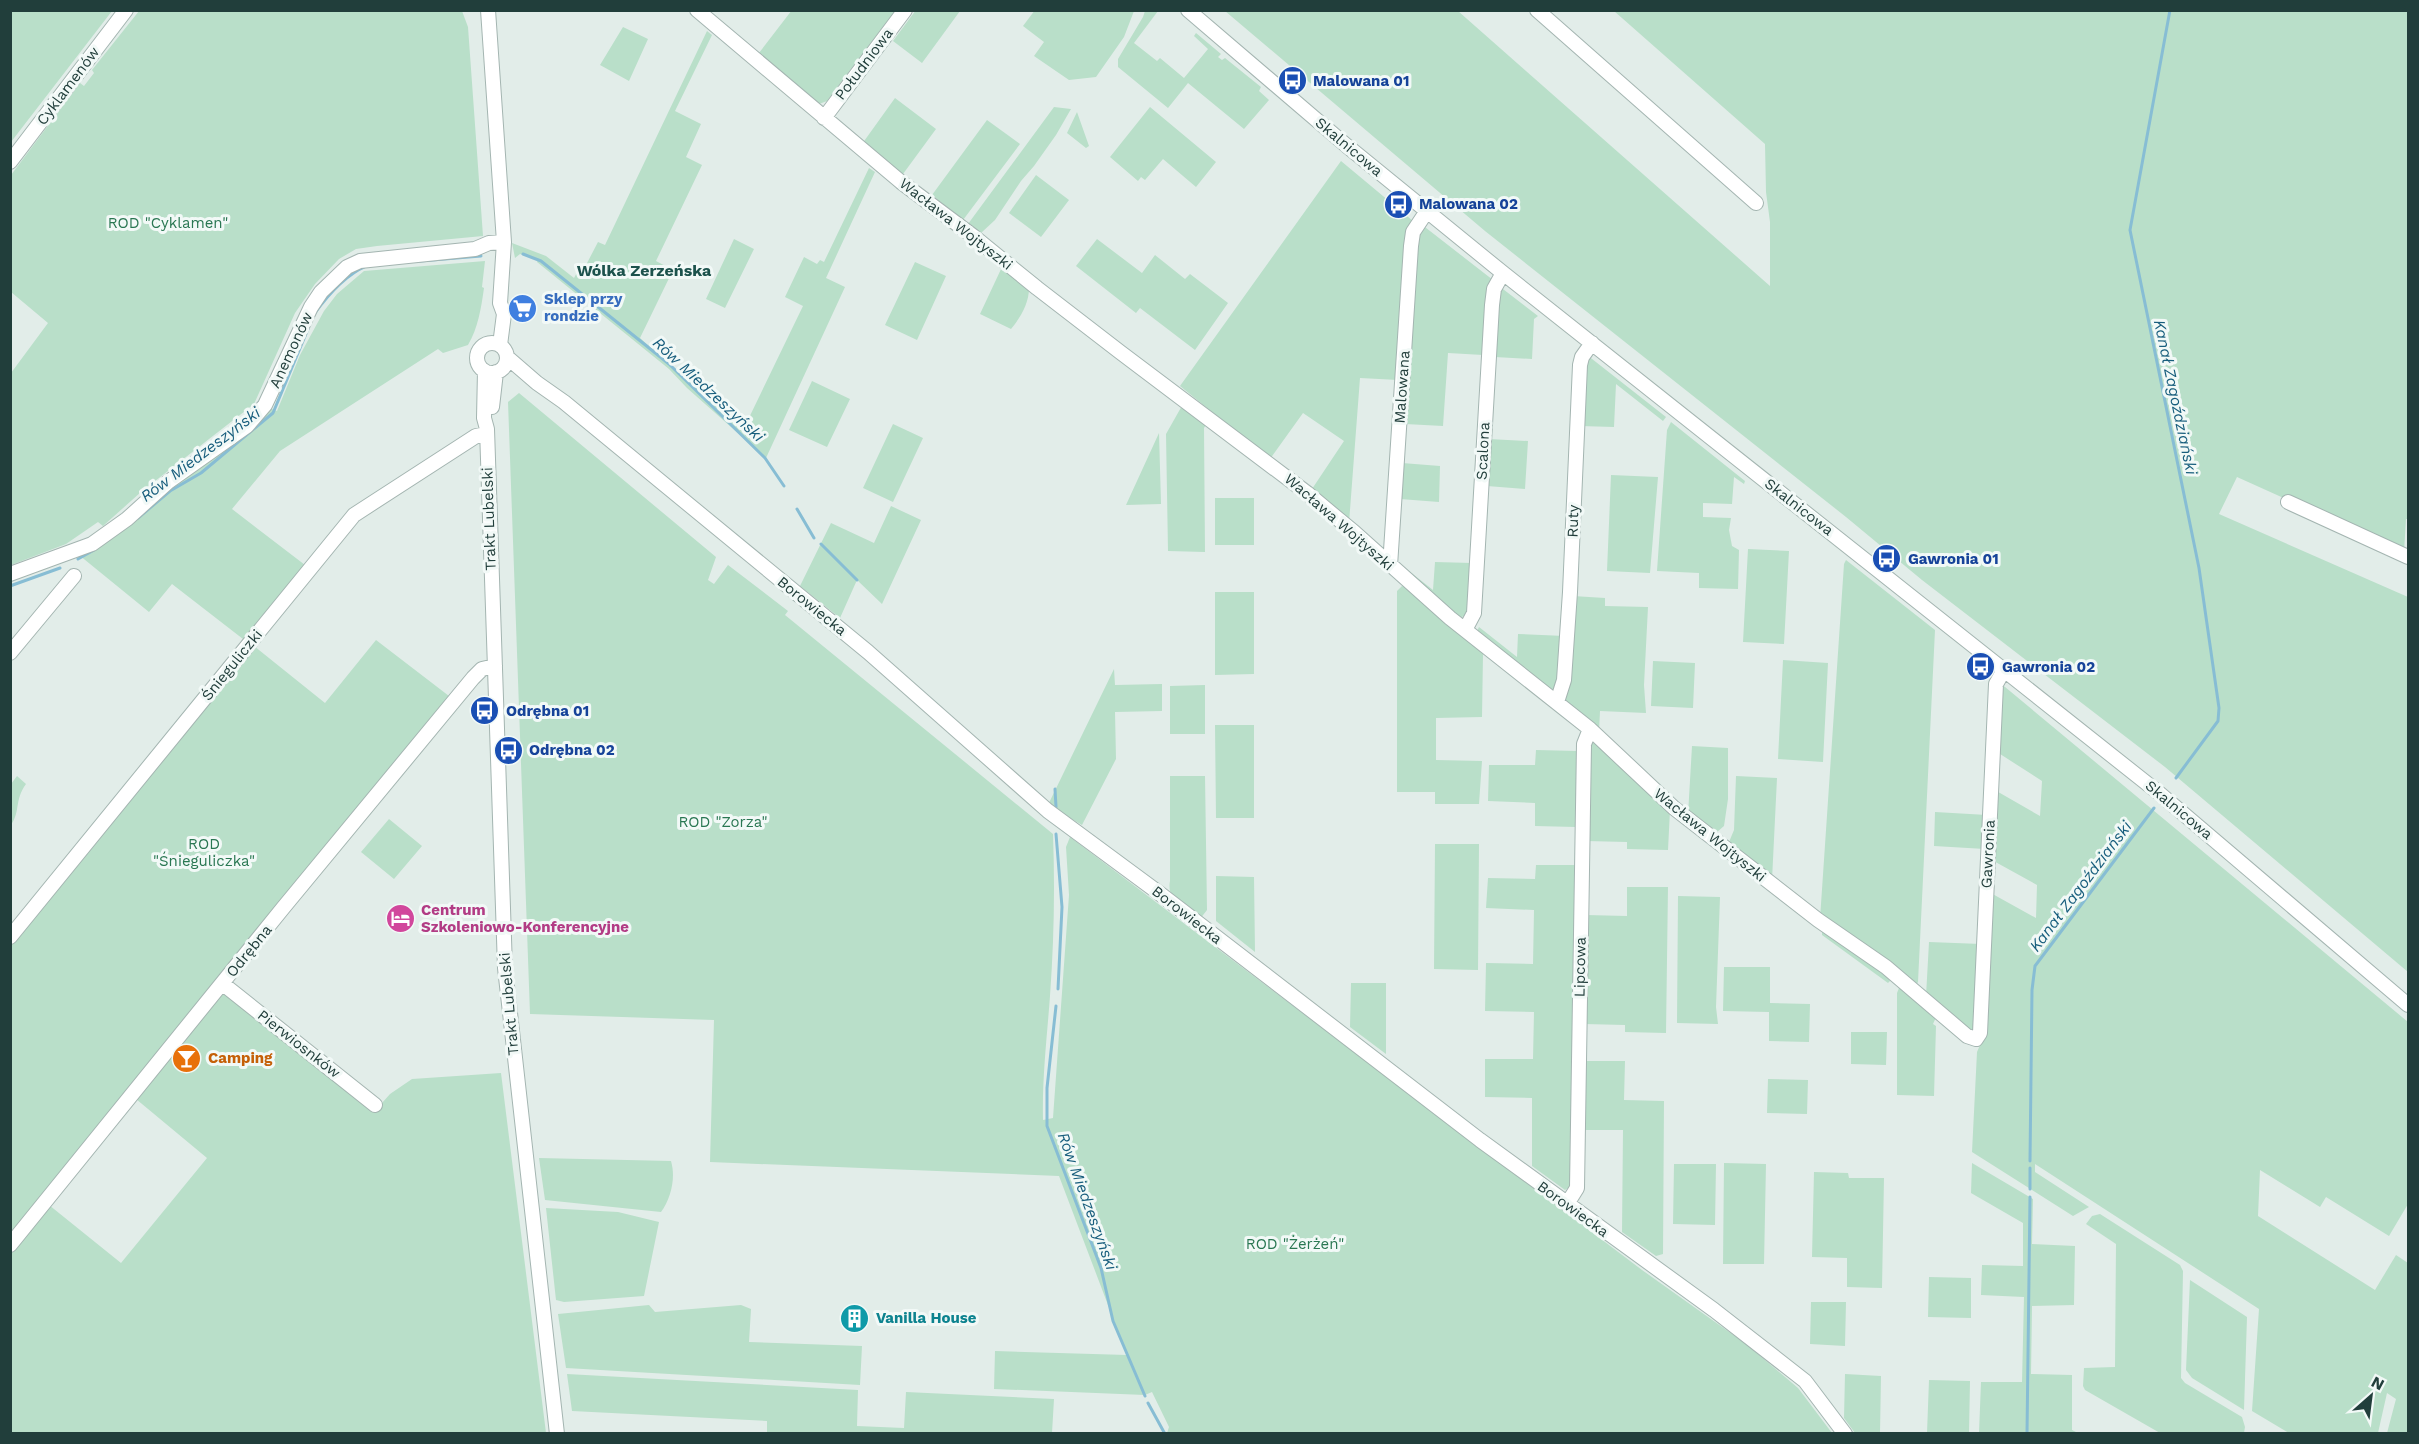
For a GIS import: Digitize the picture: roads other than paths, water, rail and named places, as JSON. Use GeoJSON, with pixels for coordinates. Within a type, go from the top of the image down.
{"type":"FeatureCollection","features":[{"type":"Feature","properties":{"kind":"street","name":"Cyklamenów"},"geometry":{"type":"LineString","coordinates":[[10,162],[126,10]]}},
{"type":"Feature","properties":{"kind":"street","name":"Trakt Lubelski"},"geometry":{"type":"LineString","coordinates":[[488,10],[504,242],[500,303],[495,309],[496,360],[491,418],[487,432],[507,1001],[557,1434]]}},
{"type":"Feature","properties":{"kind":"street","name":"Wacława Wojtyszki"},"geometry":{"type":"LineString","coordinates":[[697,10],[901,182],[1307,492],[1465,630],[1590,729],[1674,808],[1718,845],[1818,920],[1869,954],[1967,1036],[1976,1039]]}},
{"type":"Feature","properties":{"kind":"street","name":"Południowa"},"geometry":{"type":"LineString","coordinates":[[824,118],[905,10]]}},
{"type":"Feature","properties":{"kind":"street","name":"Skalnicowa"},"geometry":{"type":"LineString","coordinates":[[1188,10],[1426,211],[2159,793],[2409,1005]]}},
{"type":"Feature","properties":{"kind":"street"},"geometry":{"type":"LineString","coordinates":[[1538,10],[1756,202]]}},
{"type":"Feature","properties":{"kind":"street","name":"Malowana"},"geometry":{"type":"LineString","coordinates":[[1390,566],[1413,232],[1426,211]]}},
{"type":"Feature","properties":{"kind":"street","name":"Anemonów"},"geometry":{"type":"LineString","coordinates":[[10,574],[92,544],[127,519],[168,482],[247,426],[265,405],[311,307],[321,292],[347,267],[360,261],[475,249],[489,243],[504,242]]}},
{"type":"Feature","properties":{"kind":"street","name":"Scalona"},"geometry":{"type":"LineString","coordinates":[[1465,630],[1474,613],[1492,304],[1494,289],[1503,273]]}},
{"type":"Feature","properties":{"kind":"street","name":"Ruty"},"geometry":{"type":"LineString","coordinates":[[1557,702],[1564,680],[1580,365],[1582,357],[1592,343]]}},
{"type":"Feature","properties":{"kind":"street","name":"Borowiecka"},"geometry":{"type":"LineString","coordinates":[[496,360],[526,381],[537,383],[564,402],[868,652],[1048,810],[1480,1140],[1714,1311],[1805,1381],[1845,1434]]}},
{"type":"Feature","properties":{"kind":"street","name":"Śnieguliczki"},"geometry":{"type":"LineString","coordinates":[[10,937],[354,515],[459,446],[487,432]]}},
{"type":"Feature","properties":{"kind":"street"},"geometry":{"type":"LineString","coordinates":[[2288,502],[2409,557]]}},
{"type":"Feature","properties":{"kind":"street"},"geometry":{"type":"LineString","coordinates":[[10,653],[74,576]]}},
{"type":"Feature","properties":{"kind":"street","name":"Odrębna"},"geometry":{"type":"LineString","coordinates":[[10,1245],[473,678],[482,669],[495,666]]}},
{"type":"Feature","properties":{"kind":"street","name":"Gawronia"},"geometry":{"type":"LineString","coordinates":[[1976,1039],[1980,1032],[1996,684],[2004,670]]}},
{"type":"Feature","properties":{"kind":"street","name":"Lipcowa"},"geometry":{"type":"LineString","coordinates":[[1567,1204],[1577,1188],[1584,744],[1590,729]]}},
{"type":"Feature","properties":{"kind":"street","name":"Pierwiosnków"},"geometry":{"type":"LineString","coordinates":[[223,984],[375,1105]]}},
{"type":"Feature","properties":{"kind":"waterway","name":"Kanał Zagoździański"},"geometry":{"type":"LineString","coordinates":[[2170,10],[2130,230],[2199,568],[2219,708],[2218,721],[2176,778]]}},
{"type":"Feature","properties":{"kind":"waterway","name":"Rów Miedzeszyński"},"geometry":{"type":"LineString","coordinates":[[523,254],[541,261],[669,364],[765,458],[784,486]]}},
{"type":"Feature","properties":{"kind":"waterway","name":"Rów Miedzeszyński"},"geometry":{"type":"LineString","coordinates":[[420,261],[481,256]]}},
{"type":"Feature","properties":{"kind":"waterway","name":"Rów Miedzeszyński"},"geometry":{"type":"LineString","coordinates":[[314,314],[344,280],[366,266]]}},
{"type":"Feature","properties":{"kind":"waterway","name":"Rów Miedzeszyński"},"geometry":{"type":"LineString","coordinates":[[138,518],[170,491],[201,473],[273,413],[308,329]]}},
{"type":"Feature","properties":{"kind":"waterway","name":"Rów Miedzeszyński"},"geometry":{"type":"LineString","coordinates":[[797,509],[814,538]]}},
{"type":"Feature","properties":{"kind":"waterway","name":"Rów Miedzeszyński"},"geometry":{"type":"LineString","coordinates":[[821,544],[857,580]]}},
{"type":"Feature","properties":{"kind":"waterway","name":"Rów Miedzeszyński"},"geometry":{"type":"LineString","coordinates":[[78,559],[94,550]]}},
{"type":"Feature","properties":{"kind":"waterway","name":"Rów Miedzeszyński"},"geometry":{"type":"LineString","coordinates":[[10,586],[60,568]]}},
{"type":"Feature","properties":{"kind":"waterway","name":"Rów Miedzeszyński"},"geometry":{"type":"LineString","coordinates":[[1055,789],[1056,807]]}},
{"type":"Feature","properties":{"kind":"waterway","name":"Kanał Zagoździański"},"geometry":{"type":"LineString","coordinates":[[2030,1161],[2032,990],[2035,966],[2154,808]]}},
{"type":"Feature","properties":{"kind":"waterway","name":"Rów Miedzeszyński"},"geometry":{"type":"LineString","coordinates":[[1056,834],[1062,907],[1058,989]]}},
{"type":"Feature","properties":{"kind":"waterway","name":"Rów Miedzeszyński"},"geometry":{"type":"LineString","coordinates":[[1056,1006],[1047,1088],[1047,1126],[1101,1268],[1113,1321],[1145,1396]]}},
{"type":"Feature","properties":{"kind":"waterway","name":"Kanał Zagoździański"},"geometry":{"type":"LineString","coordinates":[[2030,1168],[2030,1189]]}},
{"type":"Feature","properties":{"kind":"waterway","name":"Kanał Zagoździański"},"geometry":{"type":"LineString","coordinates":[[2027,1434],[2030,1197]]}},
{"type":"Feature","properties":{"kind":"waterway","name":"Rów Miedzeszyński"},"geometry":{"type":"LineString","coordinates":[[1148,1403],[1165,1434]]}},
{"type":"Feature","properties":{"kind":"place","name":"Malowana 01"},"geometry":{"type":"Point","coordinates":[1292,81]}},
{"type":"Feature","properties":{"kind":"place","name":"Malowana 02"},"geometry":{"type":"Point","coordinates":[1398,204]}},
{"type":"Feature","properties":{"kind":"place","name":"Sklep przy rondzie"},"geometry":{"type":"Point","coordinates":[523,308]}},
{"type":"Feature","properties":{"kind":"place","name":"Gawronia 01"},"geometry":{"type":"Point","coordinates":[1887,559]}},
{"type":"Feature","properties":{"kind":"place","name":"Gawronia 02"},"geometry":{"type":"Point","coordinates":[1981,667]}},
{"type":"Feature","properties":{"kind":"place","name":"Odrębna 01"},"geometry":{"type":"Point","coordinates":[485,711]}},
{"type":"Feature","properties":{"kind":"place","name":"Odrębna 02"},"geometry":{"type":"Point","coordinates":[508,750]}},
{"type":"Feature","properties":{"kind":"place","name":"Centrum Szkoleniowo-Konferencyjne"},"geometry":{"type":"Point","coordinates":[400,919]}},
{"type":"Feature","properties":{"kind":"place","name":"Camping"},"geometry":{"type":"Point","coordinates":[187,1058]}},
{"type":"Feature","properties":{"kind":"place","name":"Vanilla House"},"geometry":{"type":"Point","coordinates":[855,1318]}},
{"type":"Feature","properties":{"kind":"district","name":"Wólka Zerzeńska"},"geometry":{"type":"Point","coordinates":[644,270]}},
{"type":"Feature","properties":{"kind":"park label","name":"ROD \"Cyklamen\""},"geometry":{"type":"Point","coordinates":[168,223]}},
{"type":"Feature","properties":{"kind":"park label","name":"ROD \"Zorza\""},"geometry":{"type":"Point","coordinates":[723,822]}},
{"type":"Feature","properties":{"kind":"park label","name":"ROD \"Śnieguliczka\""},"geometry":{"type":"Point","coordinates":[204,852]}},
{"type":"Feature","properties":{"kind":"park label","name":"ROD \"Żerżeń\""},"geometry":{"type":"Point","coordinates":[1295,1244]}}]}
